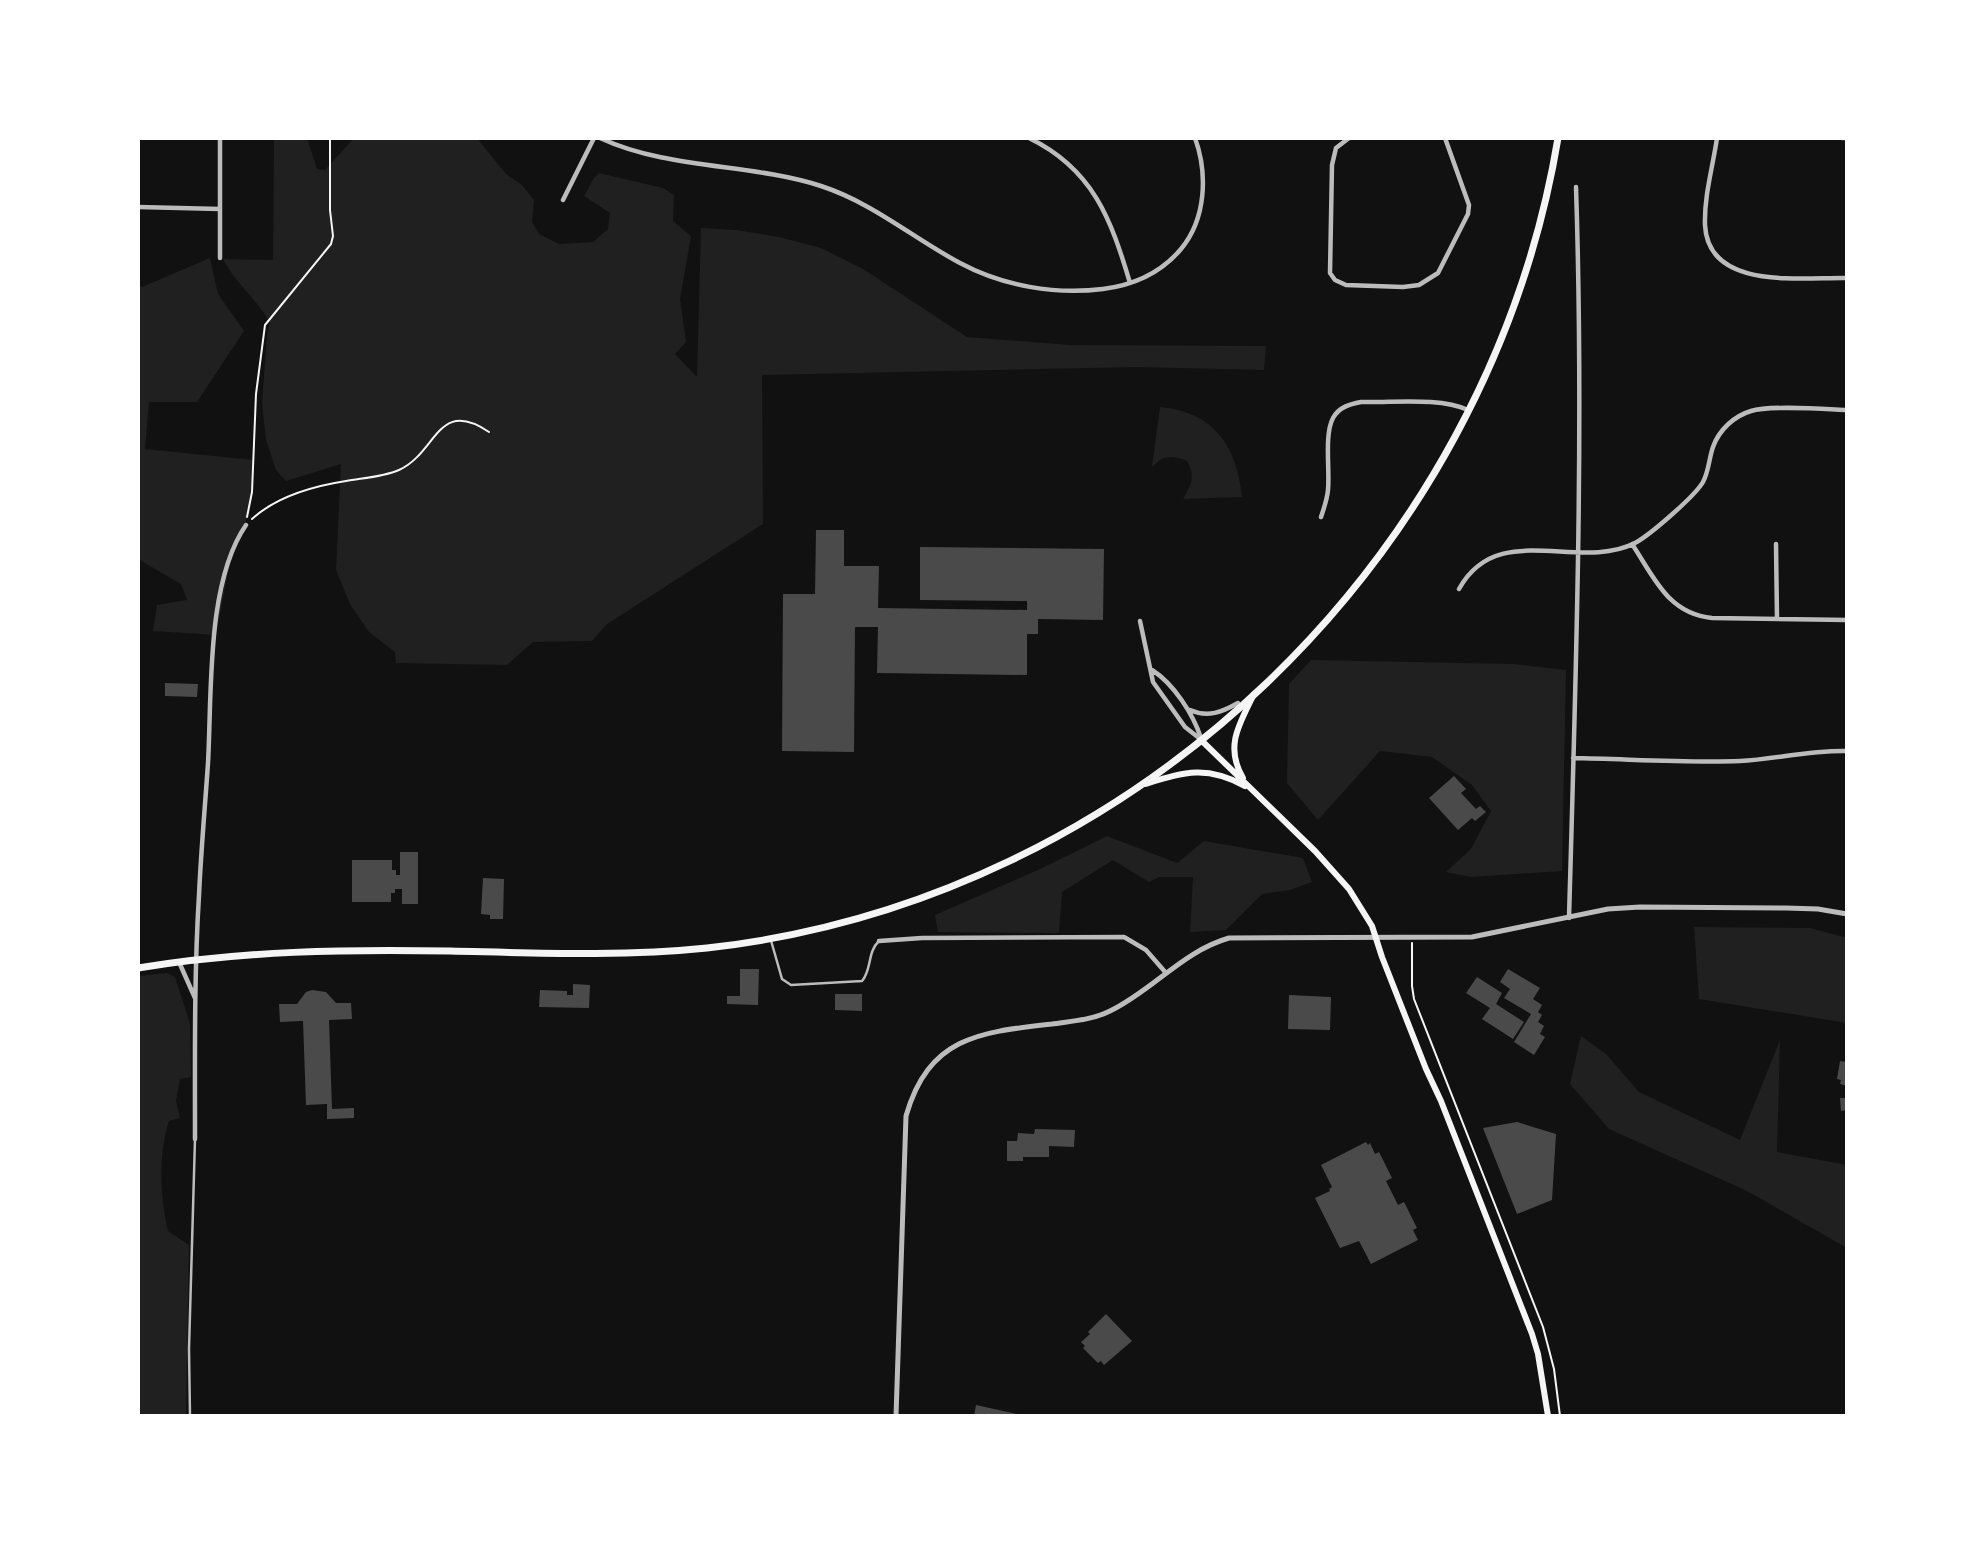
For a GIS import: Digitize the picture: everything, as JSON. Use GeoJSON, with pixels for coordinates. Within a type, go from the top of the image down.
{"type":"FeatureCollection","features":[{"type":"Feature","properties":{"kind":"main road"},"geometry":{"type":"LineString","coordinates":[[138,968],[272,954],[365,950],[632,953],[711,947],[771,937],[881,911],[998,867],[1094,816],[1145,784],[1254,694],[1306,644],[1380,555],[1409,514],[1487,372],[1520,288],[1544,208],[1558,138]]}},
{"type":"Feature","properties":{"kind":"main road"},"geometry":{"type":"LineString","coordinates":[[1253,790],[1239,770],[1233,749],[1236,729],[1254,694]]}},
{"type":"Feature","properties":{"kind":"main road"},"geometry":{"type":"LineString","coordinates":[[1201,740],[1338,876],[1373,926],[1382,957],[1532,1334],[1541,1365],[1548,1416]]}},
{"type":"Feature","properties":{"kind":"main road"},"geometry":{"type":"LineString","coordinates":[[1145,784],[1199,771],[1226,777],[1253,790]]}},
{"type":"Feature","properties":{"kind":"street"},"geometry":{"type":"LineString","coordinates":[[220,138],[220,258]]}},
{"type":"Feature","properties":{"kind":"street"},"geometry":{"type":"LineString","coordinates":[[563,200],[594,138]]}},
{"type":"Feature","properties":{"kind":"street"},"geometry":{"type":"LineString","coordinates":[[600,138],[643,153],[779,175],[820,186],[876,210],[961,264],[1017,284],[1083,290],[1130,283],[1149,276],[1170,261],[1193,230],[1201,208],[1203,181],[1195,138]]}},
{"type":"Feature","properties":{"kind":"street"},"geometry":{"type":"LineString","coordinates":[[1029,138],[1071,166],[1095,194],[1112,225],[1130,283]]}},
{"type":"Feature","properties":{"kind":"street"},"geometry":{"type":"LineString","coordinates":[[1349,138],[1336,148],[1332,164],[1331,273],[1335,280],[1346,285],[1403,287],[1419,285],[1438,273],[1469,211],[1468,197],[1445,138]]}},
{"type":"Feature","properties":{"kind":"street"},"geometry":{"type":"LineString","coordinates":[[1717,138],[1705,228],[1713,249],[1722,261],[1752,276],[1847,278]]}},
{"type":"Feature","properties":{"kind":"street"},"geometry":{"type":"LineString","coordinates":[[1569,918],[1580,357],[1576,187]]}},
{"type":"Feature","properties":{"kind":"street"},"geometry":{"type":"LineString","coordinates":[[138,208],[220,209]]}},
{"type":"Feature","properties":{"kind":"street"},"geometry":{"type":"LineString","coordinates":[[1321,517],[1328,492],[1330,427],[1334,416],[1341,409],[1361,402],[1437,403],[1457,405],[1468,410]]}},
{"type":"Feature","properties":{"kind":"street"},"geometry":{"type":"LineString","coordinates":[[1459,589],[1477,566],[1506,552],[1619,549],[1642,538],[1691,496],[1703,482],[1718,436],[1735,418],[1761,409],[1847,410]]}},
{"type":"Feature","properties":{"kind":"street"},"geometry":{"type":"LineString","coordinates":[[195,1139],[198,897],[214,646],[229,557],[246,525]]}},
{"type":"Feature","properties":{"kind":"street"},"geometry":{"type":"LineString","coordinates":[[1632,544],[1666,594],[1685,612],[1712,618],[1847,620]]}},
{"type":"Feature","properties":{"kind":"street"},"geometry":{"type":"LineString","coordinates":[[1776,544],[1777,619]]}},
{"type":"Feature","properties":{"kind":"street"},"geometry":{"type":"LineString","coordinates":[[1140,621],[1153,682],[1185,727],[1201,740]]}},
{"type":"Feature","properties":{"kind":"street"},"geometry":{"type":"LineString","coordinates":[[1152,669],[1163,676],[1195,719],[1201,740]]}},
{"type":"Feature","properties":{"kind":"street"},"geometry":{"type":"LineString","coordinates":[[1185,707],[1200,714],[1214,714],[1254,694]]}},
{"type":"Feature","properties":{"kind":"street"},"geometry":{"type":"LineString","coordinates":[[1573,758],[1706,762],[1847,751]]}},
{"type":"Feature","properties":{"kind":"street"},"geometry":{"type":"LineString","coordinates":[[896,1416],[904,1127],[909,1104],[918,1083],[942,1056],[967,1039],[999,1030],[1094,1017],[1119,1006],[1200,950],[1229,939],[1412,939],[1478,936],[1621,907],[1786,908],[1818,909],[1847,914]]}},
{"type":"Feature","properties":{"kind":"street"},"geometry":{"type":"LineString","coordinates":[[879,941],[1124,937],[1146,950],[1166,973]]}},
{"type":"Feature","properties":{"kind":"street"},"geometry":{"type":"LineString","coordinates":[[179,962],[195,999]]}},
{"type":"Feature","properties":{"kind":"lane"},"geometry":{"type":"LineString","coordinates":[[771,937],[782,979],[791,985],[862,982],[867,976],[872,949],[879,941]]}},
{"type":"Feature","properties":{"kind":"lane"},"geometry":{"type":"LineString","coordinates":[[190,1416],[189,1349],[195,1139]]}},
{"type":"Feature","properties":{"kind":"path"},"geometry":{"type":"LineString","coordinates":[[246,525],[252,485],[256,394],[265,326],[331,244],[333,236],[330,210],[330,138]]}},
{"type":"Feature","properties":{"kind":"path"},"geometry":{"type":"LineString","coordinates":[[246,525],[283,499],[342,481],[400,470],[427,447],[442,427],[459,419],[474,422],[489,432]]}},
{"type":"Feature","properties":{"kind":"path"},"geometry":{"type":"LineString","coordinates":[[1412,939],[1414,999],[1543,1327],[1556,1379],[1560,1416]]}},
{"type":"Feature","properties":{"kind":"shaded area"},"geometry":{"type":"Polygon","coordinates":[[[274,138],[307,138],[317,169],[325,170],[354,138],[477,138],[506,174],[522,185],[534,200],[532,222],[539,234],[559,244],[593,242],[608,229],[610,213],[584,196],[599,173],[663,188],[674,195],[673,221],[691,236],[680,299],[686,342],[675,354],[697,377],[701,228],[779,237],[821,248],[863,269],[967,337],[1070,345],[1266,346],[1264,370],[1137,367],[762,375],[763,524],[607,624],[592,641],[533,642],[507,665],[396,663],[395,652],[369,632],[350,604],[336,570],[341,464],[286,481],[276,470],[266,440],[262,403],[270,323],[223,259],[273,260],[274,138]]]}},
{"type":"Feature","properties":{"kind":"shaded area"},"geometry":{"type":"Polygon","coordinates":[[[210,258],[218,294],[244,331],[197,402],[149,402],[145,449],[253,460],[252,492],[245,525],[231,557],[216,635],[153,631],[157,605],[187,600],[181,584],[138,559],[138,284],[142,287],[210,258]]]}},
{"type":"Feature","properties":{"kind":"shaded area"},"geometry":{"type":"Polygon","coordinates":[[[1160,407],[1195,416],[1219,435],[1235,462],[1242,497],[1183,499],[1191,480],[1187,461],[1168,457],[1152,467],[1160,407]]]}},
{"type":"Feature","properties":{"kind":"shaded area"},"geometry":{"type":"Polygon","coordinates":[[[1311,660],[1514,664],[1566,670],[1562,871],[1471,877],[1446,872],[1471,849],[1491,811],[1472,785],[1432,757],[1380,751],[1318,820],[1287,783],[1289,684],[1311,660]]]}},
{"type":"Feature","properties":{"kind":"shaded area"},"geometry":{"type":"Polygon","coordinates":[[[1107,836],[1177,863],[1204,841],[1303,858],[1312,882],[1290,890],[1262,894],[1226,930],[1190,932],[1193,877],[1159,877],[1149,882],[1113,860],[1062,892],[1059,933],[938,932],[935,915],[1107,836]]]}},
{"type":"Feature","properties":{"kind":"shaded area"},"geometry":{"type":"Polygon","coordinates":[[[1694,927],[1810,928],[1847,938],[1847,1023],[1699,999],[1694,927]]]}},
{"type":"Feature","properties":{"kind":"shaded area"},"geometry":{"type":"Polygon","coordinates":[[[167,973],[175,977],[190,1024],[191,1077],[180,1079],[176,1101],[180,1118],[169,1121],[161,1176],[168,1231],[189,1245],[186,1416],[138,1416],[138,976],[167,973]]]}},
{"type":"Feature","properties":{"kind":"shaded area"},"geometry":{"type":"Polygon","coordinates":[[[1581,1036],[1606,1054],[1639,1092],[1740,1140],[1780,1040],[1777,1152],[1847,1165],[1847,1248],[1747,1191],[1609,1129],[1570,1084],[1581,1036]]]}},
{"type":"Feature","properties":{"kind":"building"},"geometry":{"type":"Polygon","coordinates":[[[816,530],[844,530],[844,566],[879,566],[878,608],[1027,610],[1027,601],[920,600],[920,547],[1104,549],[1103,620],[1038,619],[1038,634],[1027,634],[1027,675],[877,673],[878,627],[855,627],[854,752],[782,751],[783,594],[815,594],[816,530]]]}},
{"type":"Feature","properties":{"kind":"building"},"geometry":{"type":"Polygon","coordinates":[[[165,683],[198,684],[197,697],[165,696],[165,683]]]}},
{"type":"Feature","properties":{"kind":"building"},"geometry":{"type":"Polygon","coordinates":[[[1454,776],[1466,789],[1461,793],[1476,809],[1480,806],[1486,812],[1475,821],[1472,818],[1458,830],[1429,798],[1454,776]]]}},
{"type":"Feature","properties":{"kind":"building"},"geometry":{"type":"Polygon","coordinates":[[[400,852],[418,852],[418,904],[402,904],[402,889],[395,889],[395,893],[391,893],[391,902],[352,902],[352,860],[392,860],[392,870],[396,870],[396,875],[400,875],[400,852]]]}},
{"type":"Feature","properties":{"kind":"building"},"geometry":{"type":"Polygon","coordinates":[[[483,878],[504,879],[503,919],[490,919],[490,915],[481,914],[483,878]]]}},
{"type":"Feature","properties":{"kind":"building"},"geometry":{"type":"Polygon","coordinates":[[[740,969],[759,969],[758,1005],[727,1004],[727,996],[740,996],[740,969]]]}},
{"type":"Feature","properties":{"kind":"building"},"geometry":{"type":"Polygon","coordinates":[[[1508,969],[1540,988],[1533,999],[1542,1005],[1538,1012],[1542,1015],[1538,1022],[1544,1026],[1540,1034],[1545,1037],[1534,1055],[1514,1042],[1531,1014],[1504,998],[1510,989],[1500,982],[1508,969]]]}},
{"type":"Feature","properties":{"kind":"building"},"geometry":{"type":"Polygon","coordinates":[[[1477,977],[1502,993],[1496,1004],[1524,1022],[1513,1039],[1482,1019],[1490,1008],[1466,993],[1477,977]]]}},
{"type":"Feature","properties":{"kind":"building"},"geometry":{"type":"Polygon","coordinates":[[[573,984],[590,985],[589,1008],[539,1007],[540,990],[567,991],[567,995],[573,995],[573,984]]]}},
{"type":"Feature","properties":{"kind":"building"},"geometry":{"type":"Polygon","coordinates":[[[306,992],[326,992],[336,1003],[351,1003],[352,1019],[329,1020],[332,1109],[354,1108],[354,1118],[327,1119],[327,1104],[306,1105],[303,1021],[280,1022],[279,1004],[297,1004],[306,992]]]}},
{"type":"Feature","properties":{"kind":"building"},"geometry":{"type":"Polygon","coordinates":[[[835,994],[862,994],[862,1011],[835,1010],[835,994]]]}},
{"type":"Feature","properties":{"kind":"building"},"geometry":{"type":"Polygon","coordinates":[[[1289,995],[1331,997],[1330,1030],[1288,1029],[1289,995]]]}},
{"type":"Feature","properties":{"kind":"building"},"geometry":{"type":"Polygon","coordinates":[[[1840,1061],[1847,1062],[1847,1086],[1840,1084],[1841,1080],[1837,1079],[1840,1061]]]}},
{"type":"Feature","properties":{"kind":"building"},"geometry":{"type":"Polygon","coordinates":[[[1840,1098],[1847,1098],[1847,1110],[1841,1111],[1840,1098]]]}},
{"type":"Feature","properties":{"kind":"building"},"geometry":{"type":"Polygon","coordinates":[[[1517,1122],[1556,1134],[1552,1200],[1517,1214],[1483,1128],[1517,1122]]]}},
{"type":"Feature","properties":{"kind":"building"},"geometry":{"type":"Polygon","coordinates":[[[1035,1129],[1075,1130],[1074,1147],[1049,1146],[1049,1157],[1023,1157],[1023,1161],[1007,1161],[1007,1141],[1017,1141],[1018,1133],[1034,1134],[1035,1129]]]}},
{"type":"Feature","properties":{"kind":"building"},"geometry":{"type":"Polygon","coordinates":[[[1366,1142],[1368,1145],[1370,1143],[1375,1154],[1379,1152],[1392,1178],[1386,1181],[1398,1205],[1404,1202],[1417,1228],[1413,1230],[1418,1240],[1371,1264],[1359,1241],[1340,1248],[1315,1198],[1330,1191],[1332,1187],[1321,1165],[1366,1142]]]}},
{"type":"Feature","properties":{"kind":"building"},"geometry":{"type":"Polygon","coordinates":[[[1106,1314],[1132,1341],[1104,1365],[1101,1361],[1098,1363],[1083,1348],[1085,1346],[1081,1342],[1106,1314]]]}},
{"type":"Feature","properties":{"kind":"building"},"geometry":{"type":"Polygon","coordinates":[[[976,1405],[1022,1415],[1022,1416],[974,1416],[976,1405]]]}}]}
